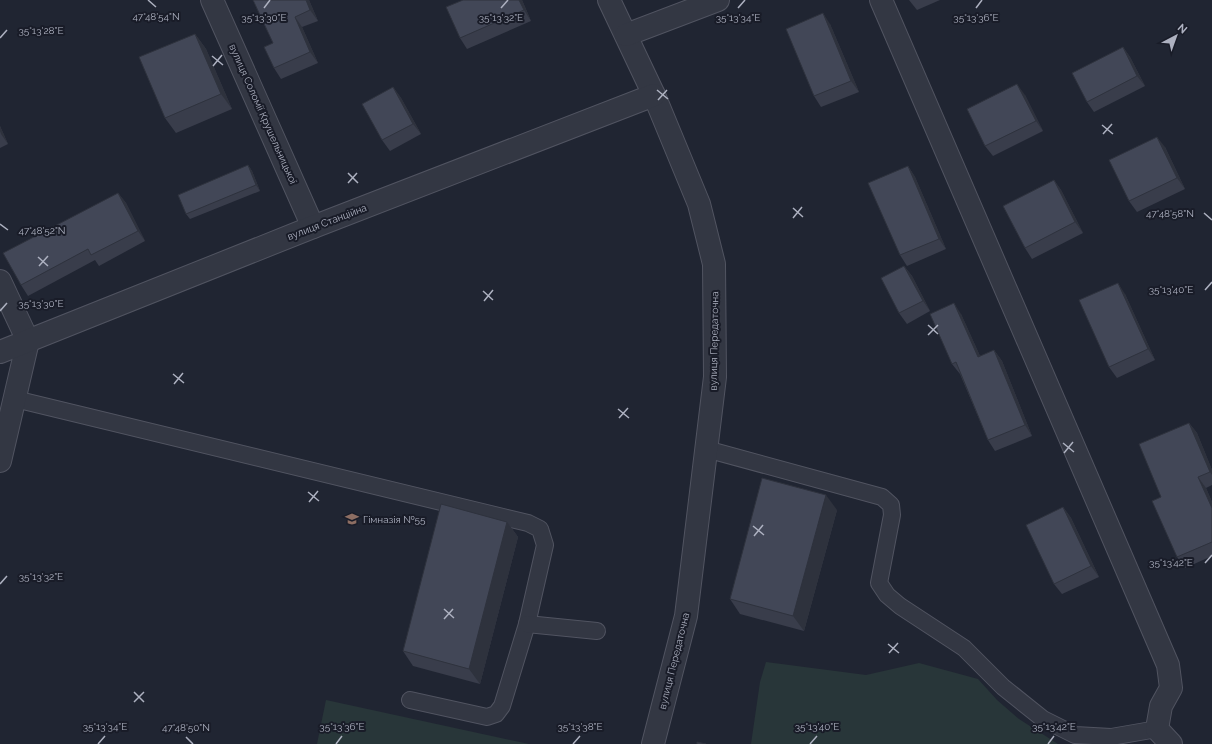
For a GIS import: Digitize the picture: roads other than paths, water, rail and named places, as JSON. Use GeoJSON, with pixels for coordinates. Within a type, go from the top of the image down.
{"type":"FeatureCollection","features":[{"type":"Feature","properties":{"kind":"street","name":"вулиця Соломії Крушельницької"},"geometry":{"type":"LineString","coordinates":[[212,0],[313,227]]}},
{"type":"Feature","properties":{"kind":"street","name":"вулиця Передаточна"},"geometry":{"type":"LineString","coordinates":[[610,0],[654,94],[699,204],[714,264],[715,377],[686,616],[652,744]]}},
{"type":"Feature","properties":{"kind":"street"},"geometry":{"type":"LineString","coordinates":[[626,35],[718,0]]}},
{"type":"Feature","properties":{"kind":"street"},"geometry":{"type":"LineString","coordinates":[[881,0],[1168,665],[1170,688],[1160,706],[1164,736]]}},
{"type":"Feature","properties":{"kind":"street","name":"вулиця Станційна"},"geometry":{"type":"LineString","coordinates":[[0,352],[313,227],[654,94]]}},
{"type":"Feature","properties":{"kind":"street"},"geometry":{"type":"LineString","coordinates":[[0,280],[28,341],[0,461]]}},
{"type":"Feature","properties":{"kind":"lane"},"geometry":{"type":"LineString","coordinates":[[15,399],[528,523],[540,529],[546,545],[527,624],[502,706],[496,714],[487,717],[410,700]]}},
{"type":"Feature","properties":{"kind":"lane"},"geometry":{"type":"LineString","coordinates":[[706,449],[882,497],[891,505],[892,515],[880,583],[887,595],[900,606],[964,648],[1003,687],[1043,719],[1075,736],[1164,736]]}},
{"type":"Feature","properties":{"kind":"lane"},"geometry":{"type":"LineString","coordinates":[[527,624],[597,631]]}},
{"type":"Feature","properties":{"kind":"place","name":"Гімназія №55"},"geometry":{"type":"Point","coordinates":[352,519]}}]}
